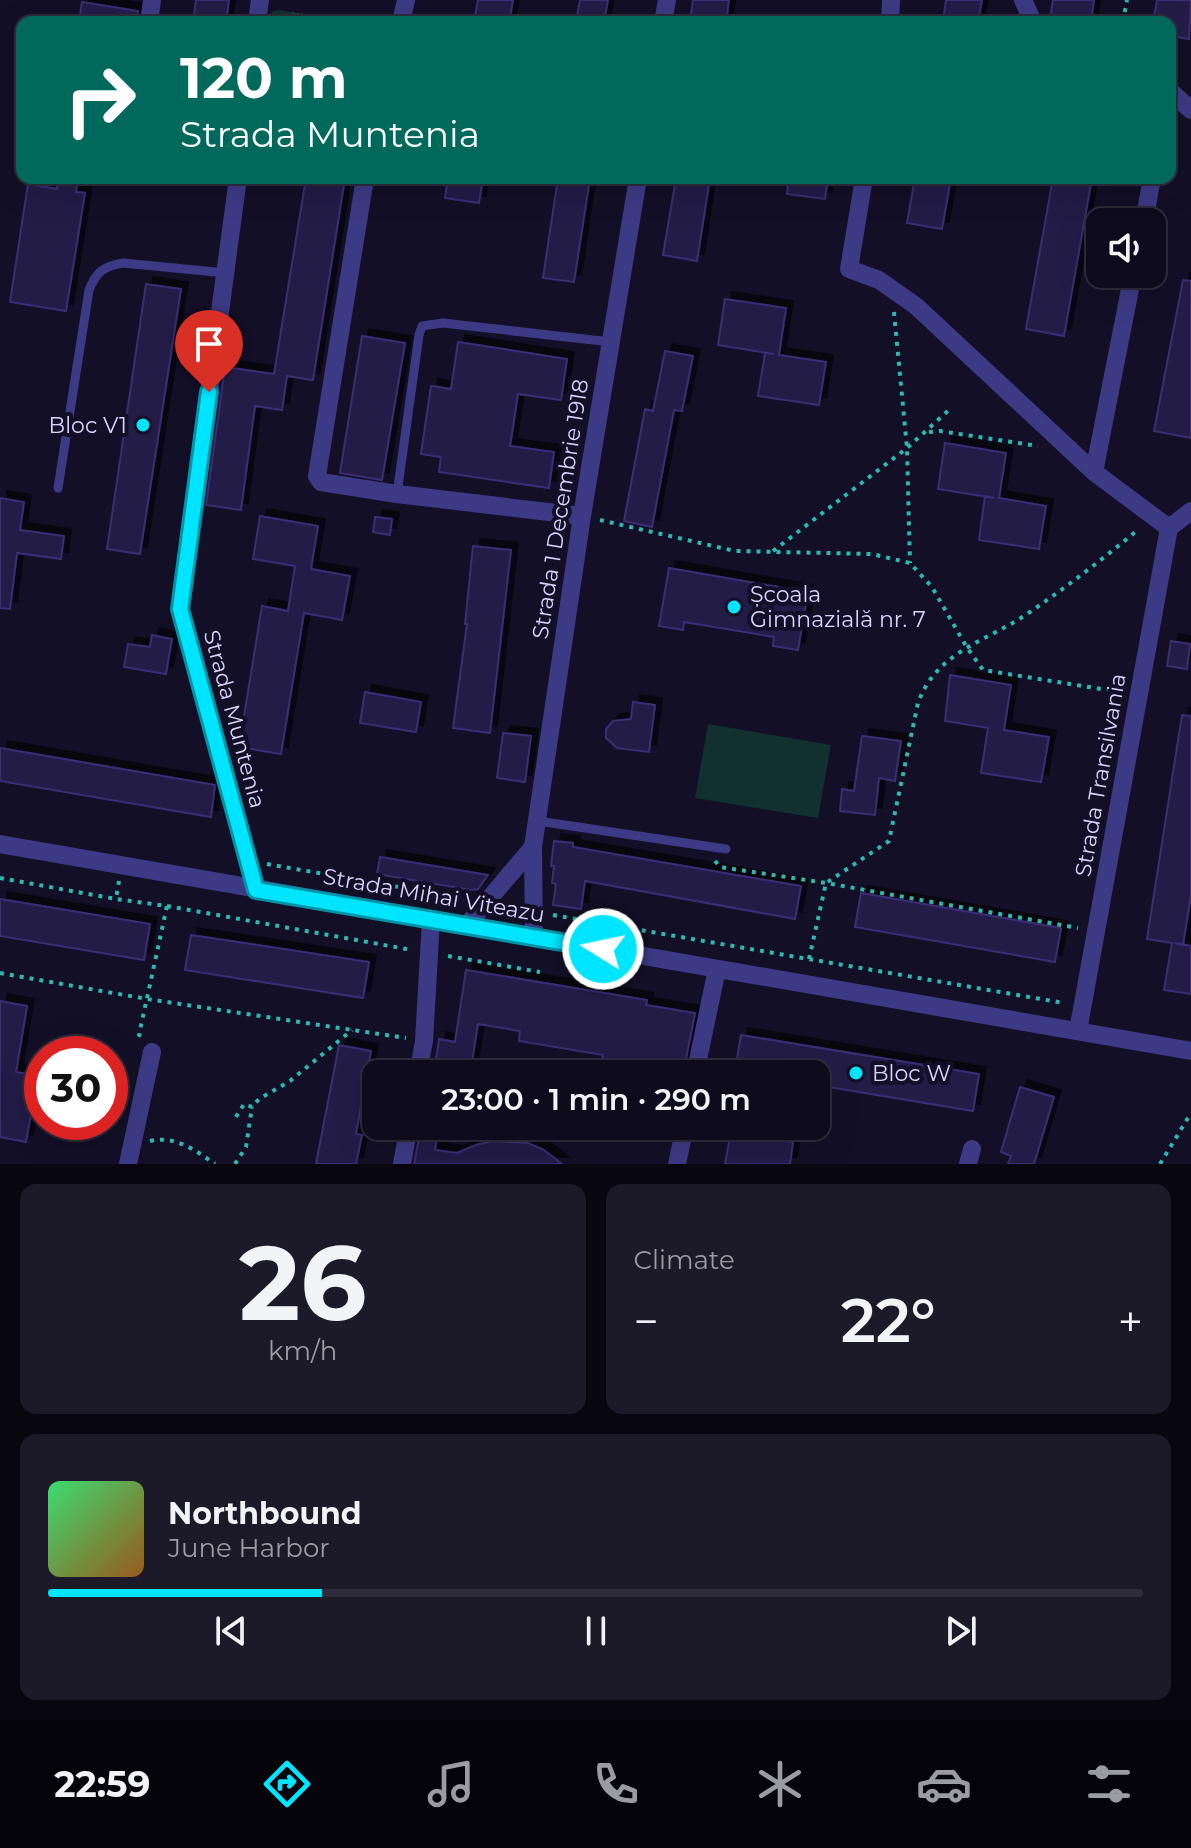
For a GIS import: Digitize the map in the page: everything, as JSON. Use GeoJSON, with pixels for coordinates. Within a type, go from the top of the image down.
{"type":"FeatureCollection","features":[{"type":"Feature","properties":{"kind":"street"},"geometry":{"type":"LineString","coordinates":[[1176,96],[1191,110]]}},
{"type":"Feature","properties":{"kind":"street","name":"Strada Muntenia"},"geometry":{"type":"LineString","coordinates":[[237,184],[180,609],[256,890]]}},
{"type":"Feature","properties":{"kind":"street"},"geometry":{"type":"LineString","coordinates":[[364,184],[317,476],[329,485],[582,516]]}},
{"type":"Feature","properties":{"kind":"street","name":"Strada 1 Decembrie 1918"},"geometry":{"type":"LineString","coordinates":[[534,937],[533,847],[582,516],[637,184]]}},
{"type":"Feature","properties":{"kind":"street"},"geometry":{"type":"LineString","coordinates":[[863,184],[849,269],[870,275],[896,290],[1094,472],[1161,522],[1191,511]]}},
{"type":"Feature","properties":{"kind":"street"},"geometry":{"type":"LineString","coordinates":[[1147,208],[1151,184]]}},
{"type":"Feature","properties":{"kind":"street"},"geometry":{"type":"LineString","coordinates":[[1094,472],[1130,288]]}},
{"type":"Feature","properties":{"kind":"street","name":"Strada Transilvania"},"geometry":{"type":"LineString","coordinates":[[1078,1031],[1139,695],[1161,522]]}},
{"type":"Feature","properties":{"kind":"street","name":"Strada Mihai Viteazu"},"geometry":{"type":"LineString","coordinates":[[0,844],[1191,1051]]}},
{"type":"Feature","properties":{"kind":"street"},"geometry":{"type":"LineString","coordinates":[[467,925],[533,847]]}},
{"type":"Feature","properties":{"kind":"street"},"geometry":{"type":"LineString","coordinates":[[421,1060],[431,920]]}},
{"type":"Feature","properties":{"kind":"street"},"geometry":{"type":"LineString","coordinates":[[698,1060],[717,969]]}},
{"type":"Feature","properties":{"kind":"street"},"geometry":{"type":"LineString","coordinates":[[128,1164],[150,1044]]}},
{"type":"Feature","properties":{"kind":"street"},"geometry":{"type":"LineString","coordinates":[[402,1164],[406,1140]]}},
{"type":"Feature","properties":{"kind":"street"},"geometry":{"type":"LineString","coordinates":[[677,1164],[682,1140]]}},
{"type":"Feature","properties":{"kind":"lane"},"geometry":{"type":"LineString","coordinates":[[58,488],[89,290],[98,273],[108,266],[123,263],[226,273]]}},
{"type":"Feature","properties":{"kind":"lane"},"geometry":{"type":"LineString","coordinates":[[397,494],[422,326],[443,323],[611,342]]}},
{"type":"Feature","properties":{"kind":"lane"},"geometry":{"type":"LineString","coordinates":[[538,821],[720,848]]}},
{"type":"Feature","properties":{"kind":"path"},"geometry":{"type":"LineString","coordinates":[[896,290],[894,316],[907,448],[910,563]]}},
{"type":"Feature","properties":{"kind":"path"},"geometry":{"type":"LineString","coordinates":[[771,552],[907,448],[949,410]]}},
{"type":"Feature","properties":{"kind":"path"},"geometry":{"type":"LineString","coordinates":[[926,432],[940,431],[1072,451]]}},
{"type":"Feature","properties":{"kind":"path"},"geometry":{"type":"LineString","coordinates":[[582,516],[735,551],[872,554],[910,563],[932,587],[983,670],[1139,695]]}},
{"type":"Feature","properties":{"kind":"path"},"geometry":{"type":"LineString","coordinates":[[809,959],[826,883],[889,841],[918,703],[926,681],[966,646],[1027,614],[1161,522]]}},
{"type":"Feature","properties":{"kind":"path"},"geometry":{"type":"LineString","coordinates":[[720,848],[714,861],[720,867],[1096,932]]}},
{"type":"Feature","properties":{"kind":"path"},"geometry":{"type":"LineString","coordinates":[[249,861],[485,902]]}},
{"type":"Feature","properties":{"kind":"path"},"geometry":{"type":"LineString","coordinates":[[116,899],[122,867]]}},
{"type":"Feature","properties":{"kind":"path"},"geometry":{"type":"LineString","coordinates":[[0,878],[540,972]]}},
{"type":"Feature","properties":{"kind":"path"},"geometry":{"type":"LineString","coordinates":[[150,1044],[139,1035],[167,906]]}},
{"type":"Feature","properties":{"kind":"path"},"geometry":{"type":"LineString","coordinates":[[534,912],[1083,1006]]}},
{"type":"Feature","properties":{"kind":"path"},"geometry":{"type":"LineString","coordinates":[[0,973],[424,1041]]}},
{"type":"Feature","properties":{"kind":"path"},"geometry":{"type":"LineString","coordinates":[[235,1164],[246,1147],[252,1107],[259,1099],[290,1081],[352,1030]]}},
{"type":"Feature","properties":{"kind":"path"},"geometry":{"type":"LineString","coordinates":[[236,1117],[244,1104],[252,1107]]}},
{"type":"Feature","properties":{"kind":"path"},"geometry":{"type":"LineString","coordinates":[[1160,1164],[1191,1113]]}},
{"type":"Feature","properties":{"kind":"path"},"geometry":{"type":"LineString","coordinates":[[132,1145],[164,1138],[191,1148],[215,1164]]}},
{"type":"Feature","properties":{"kind":"green space"},"geometry":{"type":"Polygon","coordinates":[[[277,10],[318,16],[271,16],[277,10]]]}},
{"type":"Feature","properties":{"kind":"green space"},"geometry":{"type":"Polygon","coordinates":[[[708,724],[831,745],[818,818],[695,798],[708,724]]]}},
{"type":"Feature","properties":{"kind":"building"},"geometry":{"type":"Polygon","coordinates":[[[196,0],[229,0],[227,16],[194,16],[196,0]]]}},
{"type":"Feature","properties":{"kind":"building"},"geometry":{"type":"Polygon","coordinates":[[[478,0],[513,0],[510,16],[475,16],[478,0]]]}},
{"type":"Feature","properties":{"kind":"building"},"geometry":{"type":"Polygon","coordinates":[[[580,0],[608,0],[605,16],[577,16],[580,0]]]}},
{"type":"Feature","properties":{"kind":"building"},"geometry":{"type":"Polygon","coordinates":[[[693,0],[729,0],[727,16],[691,16],[693,0]]]}},
{"type":"Feature","properties":{"kind":"building"},"geometry":{"type":"Polygon","coordinates":[[[946,0],[982,0],[979,16],[944,16],[946,0]]]}},
{"type":"Feature","properties":{"kind":"building"},"geometry":{"type":"Polygon","coordinates":[[[1053,0],[1094,0],[1092,16],[1050,16],[1053,0]]]}},
{"type":"Feature","properties":{"kind":"building"},"geometry":{"type":"Polygon","coordinates":[[[1157,0],[1191,0],[1189,39],[1176,37],[1176,16],[1154,16],[1157,0]]]}},
{"type":"Feature","properties":{"kind":"building"},"geometry":{"type":"Polygon","coordinates":[[[82,2],[138,11],[138,16],[80,16],[82,2]]]}},
{"type":"Feature","properties":{"kind":"building"},"geometry":{"type":"Polygon","coordinates":[[[28,184],[57,189],[58,184],[77,184],[76,192],[85,193],[66,311],[10,302],[28,184]]]}},
{"type":"Feature","properties":{"kind":"building"},"geometry":{"type":"Polygon","coordinates":[[[305,184],[344,184],[313,380],[287,376],[282,410],[255,406],[241,510],[206,505],[225,367],[274,374],[305,184]]]}},
{"type":"Feature","properties":{"kind":"building"},"geometry":{"type":"Polygon","coordinates":[[[447,184],[482,184],[479,203],[445,198],[447,184]]]}},
{"type":"Feature","properties":{"kind":"building"},"geometry":{"type":"Polygon","coordinates":[[[557,184],[589,184],[574,282],[543,278],[557,184]]]}},
{"type":"Feature","properties":{"kind":"building"},"geometry":{"type":"Polygon","coordinates":[[[675,184],[709,184],[697,261],[663,255],[675,184]]]}},
{"type":"Feature","properties":{"kind":"building"},"geometry":{"type":"Polygon","coordinates":[[[788,184],[827,184],[825,199],[787,194],[788,184]]]}},
{"type":"Feature","properties":{"kind":"building"},"geometry":{"type":"Polygon","coordinates":[[[914,184],[950,184],[942,229],[907,223],[914,184]]]}},
{"type":"Feature","properties":{"kind":"building"},"geometry":{"type":"Polygon","coordinates":[[[1052,184],[1091,184],[1086,208],[1064,336],[1026,329],[1052,184]]]}},
{"type":"Feature","properties":{"kind":"building"},"geometry":{"type":"Polygon","coordinates":[[[1183,280],[1191,281],[1191,438],[1154,431],[1183,280]]]}},
{"type":"Feature","properties":{"kind":"building","name":"Bloc V1"},"geometry":{"type":"Polygon","coordinates":[[[146,284],[181,289],[140,554],[107,549],[146,284]]]}},
{"type":"Feature","properties":{"kind":"building"},"geometry":{"type":"Polygon","coordinates":[[[725,299],[786,308],[779,355],[826,362],[819,405],[758,396],[765,353],[774,354],[718,345],[725,299]]]}},
{"type":"Feature","properties":{"kind":"building"},"geometry":{"type":"Polygon","coordinates":[[[362,336],[405,343],[382,480],[340,473],[362,336]]]}},
{"type":"Feature","properties":{"kind":"building"},"geometry":{"type":"Polygon","coordinates":[[[458,342],[567,359],[561,400],[518,394],[510,446],[554,452],[549,488],[439,472],[441,457],[421,454],[431,386],[451,389],[458,342]]]}},
{"type":"Feature","properties":{"kind":"building"},"geometry":{"type":"Polygon","coordinates":[[[665,351],[693,356],[682,411],[674,410],[652,527],[624,521],[645,409],[653,411],[665,351]]]}},
{"type":"Feature","properties":{"kind":"building"},"geometry":{"type":"Polygon","coordinates":[[[945,443],[1006,453],[999,498],[1046,506],[1039,549],[979,540],[985,497],[938,489],[945,443]]]}},
{"type":"Feature","properties":{"kind":"building"},"geometry":{"type":"Polygon","coordinates":[[[0,498],[24,502],[20,530],[64,536],[61,559],[17,553],[10,609],[0,608],[0,498]]]}},
{"type":"Feature","properties":{"kind":"building"},"geometry":{"type":"Polygon","coordinates":[[[260,516],[318,526],[311,569],[350,576],[342,620],[304,613],[281,754],[239,747],[262,606],[288,611],[295,566],[253,559],[260,516]]]}},
{"type":"Feature","properties":{"kind":"building"},"geometry":{"type":"Polygon","coordinates":[[[375,517],[392,519],[390,535],[373,532],[375,517]]]}},
{"type":"Feature","properties":{"kind":"building"},"geometry":{"type":"Polygon","coordinates":[[[473,546],[511,550],[490,733],[453,728],[467,624],[473,546]]]}},
{"type":"Feature","properties":{"kind":"building","name":"Școala Gimnazială nr. 7"},"geometry":{"type":"Polygon","coordinates":[[[669,568],[808,592],[798,650],[773,646],[774,637],[684,622],[683,630],[659,626],[669,568]]]}},
{"type":"Feature","properties":{"kind":"building"},"geometry":{"type":"Polygon","coordinates":[[[152,635],[172,639],[166,674],[124,667],[128,644],[150,647],[152,635]]]}},
{"type":"Feature","properties":{"kind":"building"},"geometry":{"type":"Polygon","coordinates":[[[1171,641],[1190,644],[1187,669],[1167,666],[1171,641]]]}},
{"type":"Feature","properties":{"kind":"building"},"geometry":{"type":"Polygon","coordinates":[[[950,675],[1011,685],[1004,730],[1049,737],[1041,782],[981,773],[988,728],[945,721],[950,675]]]}},
{"type":"Feature","properties":{"kind":"building"},"geometry":{"type":"Polygon","coordinates":[[[365,692],[421,702],[416,732],[360,723],[365,692]]]}},
{"type":"Feature","properties":{"kind":"building"},"geometry":{"type":"Polygon","coordinates":[[[633,702],[655,705],[649,752],[617,748],[606,738],[606,729],[613,721],[631,719],[633,702]]]}},
{"type":"Feature","properties":{"kind":"building"},"geometry":{"type":"Polygon","coordinates":[[[1182,715],[1191,716],[1191,895],[1183,945],[1191,946],[1191,994],[1164,990],[1172,943],[1147,939],[1182,715]]]}},
{"type":"Feature","properties":{"kind":"building"},"geometry":{"type":"Polygon","coordinates":[[[503,733],[531,736],[525,782],[497,778],[503,733]]]}},
{"type":"Feature","properties":{"kind":"building"},"geometry":{"type":"Polygon","coordinates":[[[862,736],[901,741],[895,781],[879,778],[875,815],[840,811],[842,789],[854,791],[862,736]]]}},
{"type":"Feature","properties":{"kind":"building"},"geometry":{"type":"Polygon","coordinates":[[[0,748],[215,785],[211,817],[0,781],[0,748]]]}},
{"type":"Feature","properties":{"kind":"building"},"geometry":{"type":"Polygon","coordinates":[[[554,841],[573,843],[573,847],[801,886],[795,919],[585,881],[581,909],[553,905],[556,884],[552,883],[554,866],[551,866],[554,841]]]}},
{"type":"Feature","properties":{"kind":"building"},"geometry":{"type":"Polygon","coordinates":[[[380,857],[488,875],[478,889],[471,890],[377,874],[380,857]]]}},
{"type":"Feature","properties":{"kind":"building"},"geometry":{"type":"Polygon","coordinates":[[[861,893],[1061,928],[1055,962],[855,927],[861,893]]]}},
{"type":"Feature","properties":{"kind":"building"},"geometry":{"type":"Polygon","coordinates":[[[0,899],[150,924],[144,960],[0,936],[0,899]]]}},
{"type":"Feature","properties":{"kind":"building"},"geometry":{"type":"Polygon","coordinates":[[[191,935],[369,962],[363,998],[185,970],[191,935]]]}},
{"type":"Feature","properties":{"kind":"building"},"geometry":{"type":"Polygon","coordinates":[[[466,970],[647,1000],[646,1005],[695,1013],[686,1060],[602,1060],[603,1055],[519,1041],[520,1031],[478,1024],[472,1060],[436,1060],[439,1039],[455,1042],[466,970]]]}},
{"type":"Feature","properties":{"kind":"building"},"geometry":{"type":"Polygon","coordinates":[[[0,1001],[27,1006],[16,1072],[24,1073],[26,1142],[0,1137],[0,1001]]]}},
{"type":"Feature","properties":{"kind":"building","name":"Bloc W"},"geometry":{"type":"Polygon","coordinates":[[[741,1035],[979,1074],[973,1111],[830,1087],[830,1060],[737,1060],[741,1035]]]}},
{"type":"Feature","properties":{"kind":"building"},"geometry":{"type":"Polygon","coordinates":[[[339,1045],[371,1051],[369,1060],[362,1060],[362,1100],[356,1134],[362,1135],[356,1164],[316,1164],[339,1045]]]}},
{"type":"Feature","properties":{"kind":"building"},"geometry":{"type":"Polygon","coordinates":[[[1020,1087],[1054,1097],[1034,1164],[1008,1164],[1011,1156],[1001,1152],[1020,1087]]]}},
{"type":"Feature","properties":{"kind":"building"},"geometry":{"type":"Polygon","coordinates":[[[419,1140],[437,1140],[435,1150],[457,1153],[493,1141],[528,1143],[544,1150],[562,1164],[414,1164],[419,1140]]]}},
{"type":"Feature","properties":{"kind":"building"},"geometry":{"type":"Polygon","coordinates":[[[729,1140],[793,1142],[790,1164],[725,1164],[729,1140]]]}},
{"type":"Feature","properties":{"kind":"place","name":"Bloc V1"},"geometry":{"type":"Point","coordinates":[143,425]}},
{"type":"Feature","properties":{"kind":"place","name":"Școala Gimnazială nr. 7"},"geometry":{"type":"Point","coordinates":[734,607]}},
{"type":"Feature","properties":{"kind":"place","name":"Bloc W"},"geometry":{"type":"Point","coordinates":[856,1073]}},
{"type":"Feature","properties":{"kind":"route"},"geometry":{"type":"LineString","coordinates":[[209,392],[180,609],[256,890],[603,949]]}}]}
